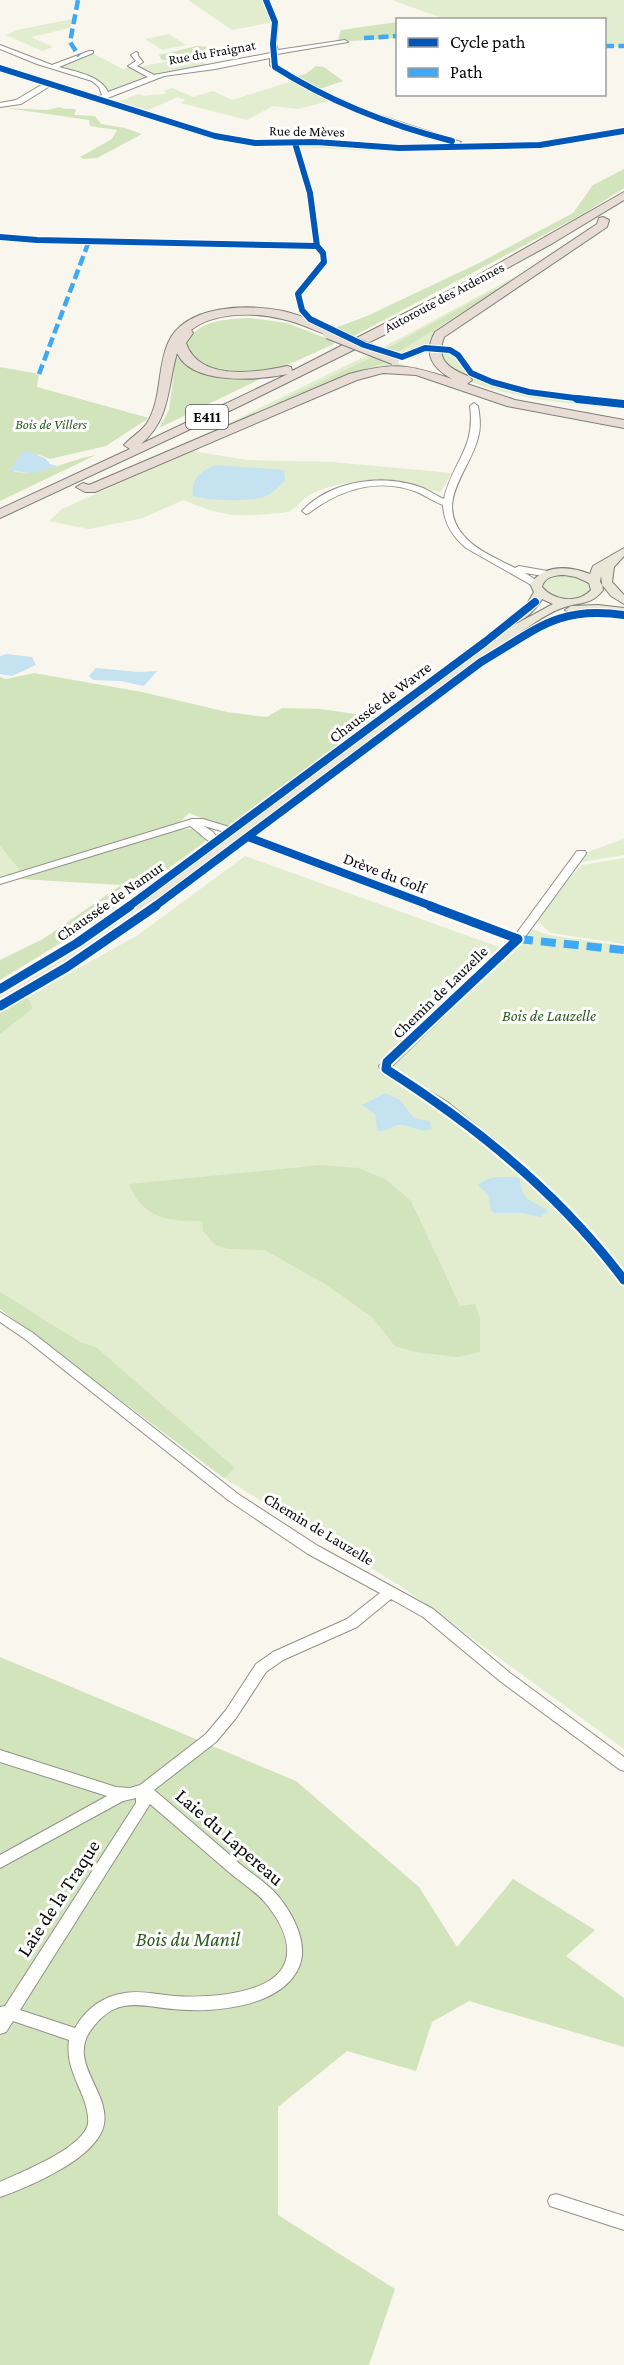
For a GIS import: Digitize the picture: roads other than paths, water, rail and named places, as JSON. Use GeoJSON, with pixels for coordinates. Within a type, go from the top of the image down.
{"type":"FeatureCollection","features":[{"type":"Feature","properties":{"kind":"highway","name":"Autoroute des Ardennes"},"geometry":{"type":"LineString","coordinates":[[0,514],[315,364],[514,260],[624,195]]}},
{"type":"Feature","properties":{"kind":"highway","name":"Autoroute des Ardennes"},"geometry":{"type":"LineString","coordinates":[[0,526],[383,342],[516,271],[624,207]]}},
{"type":"Feature","properties":{"kind":"highway"},"geometry":{"type":"LineString","coordinates":[[603,220],[603,225],[444,331],[435,342],[435,356],[449,372],[510,397],[602,410],[623,416]]}},
{"type":"Feature","properties":{"kind":"highway"},"geometry":{"type":"LineString","coordinates":[[98,468],[99,462],[136,441],[156,420],[160,413],[174,342],[178,334],[191,324],[219,315],[257,312],[292,317],[433,372],[545,408],[623,416]]}},
{"type":"Feature","properties":{"kind":"highway"},"geometry":{"type":"LineString","coordinates":[[315,364],[306,363],[262,375],[222,373],[192,363],[182,353],[180,343],[187,333],[199,325],[218,318],[240,315],[282,318],[329,333]]}},
{"type":"Feature","properties":{"kind":"highway"},"geometry":{"type":"LineString","coordinates":[[83,487],[90,489],[353,377],[383,369],[417,371],[479,394],[547,411],[623,416]]}},
{"type":"Feature","properties":{"kind":"main road"},"geometry":{"type":"LineString","coordinates":[[550,574],[571,572],[596,560],[624,540]]}},
{"type":"Feature","properties":{"kind":"main road"},"geometry":{"type":"LineString","coordinates":[[581,601],[592,596],[596,585],[597,568],[620,554]]}},
{"type":"Feature","properties":{"kind":"main road"},"geometry":{"type":"LineString","coordinates":[[620,554],[608,566],[606,582],[624,602]]}},
{"type":"Feature","properties":{"kind":"main road"},"geometry":{"type":"LineString","coordinates":[[571,572],[596,585],[602,596],[624,602]]}},
{"type":"Feature","properties":{"kind":"main road","name":"Chaussée de Wavre"},"geometry":{"type":"LineString","coordinates":[[0,999],[103,937],[532,606],[539,580],[550,574]]}},
{"type":"Feature","properties":{"kind":"main road","name":"Chaussée de Wavre"},"geometry":{"type":"LineString","coordinates":[[538,588],[545,597],[566,602],[600,603],[624,611]]}},
{"type":"Feature","properties":{"kind":"main road","name":"Chaussée de Wavre"},"geometry":{"type":"LineString","coordinates":[[237,833],[528,621],[566,602]]}},
{"type":"Feature","properties":{"kind":"main road"},"geometry":{"type":"LineString","coordinates":[[488,650],[499,646],[545,618],[563,611],[585,608],[624,611]]}},
{"type":"Feature","properties":{"kind":"main road","name":"Chaussée de Namur"},"geometry":{"type":"LineString","coordinates":[[0,989],[94,932],[216,843],[237,833]]}},
{"type":"Feature","properties":{"kind":"street","name":"Rue du Fraignat"},"geometry":{"type":"LineString","coordinates":[[274,54],[275,22]]}},
{"type":"Feature","properties":{"kind":"street","name":"Rue du Fraignat"},"geometry":{"type":"LineString","coordinates":[[103,96],[153,77],[345,42]]}},
{"type":"Feature","properties":{"kind":"street"},"geometry":{"type":"LineString","coordinates":[[0,47],[94,80],[102,86],[103,96]]}},
{"type":"Feature","properties":{"kind":"street"},"geometry":{"type":"LineString","coordinates":[[53,67],[91,52]]}},
{"type":"Feature","properties":{"kind":"street","name":"Rue du Fraignat"},"geometry":{"type":"LineString","coordinates":[[136,54],[134,55],[140,62],[131,66],[153,77]]}},
{"type":"Feature","properties":{"kind":"street"},"geometry":{"type":"LineString","coordinates":[[274,54],[275,67],[314,90],[414,131],[469,147]]}},
{"type":"Feature","properties":{"kind":"street","name":"Rue de Mèves"},"geometry":{"type":"LineString","coordinates":[[0,68],[103,96],[214,136],[244,142],[276,144],[316,142],[399,148],[540,145],[624,131]]}},
{"type":"Feature","properties":{"kind":"street"},"geometry":{"type":"LineString","coordinates":[[0,105],[18,102],[50,82]]}},
{"type":"Feature","properties":{"kind":"street"},"geometry":{"type":"LineString","coordinates":[[474,406],[478,419],[475,435],[446,507],[455,532],[464,542],[538,588]]}},
{"type":"Feature","properties":{"kind":"street"},"geometry":{"type":"LineString","coordinates":[[310,512],[344,494],[379,487],[414,492],[446,507]]}},
{"type":"Feature","properties":{"kind":"street"},"geometry":{"type":"LineString","coordinates":[[503,565],[529,572],[550,574]]}},
{"type":"Feature","properties":{"kind":"street"},"geometry":{"type":"LineString","coordinates":[[0,881],[192,822],[209,834],[216,843]]}},
{"type":"Feature","properties":{"kind":"street","name":"Drève du Golf"},"geometry":{"type":"LineString","coordinates":[[192,822],[203,822],[237,833],[518,939]]}},
{"type":"Feature","properties":{"kind":"street","name":"Chemin de Lauzelle"},"geometry":{"type":"LineString","coordinates":[[492,1144],[442,1104],[386,1069],[387,1062],[518,939],[581,853]]}},
{"type":"Feature","properties":{"kind":"street","name":"Chemin de Lauzelle"},"geometry":{"type":"LineString","coordinates":[[0,1316],[29,1336],[233,1497],[313,1550],[442,1623],[505,1677],[624,1765]]}},
{"type":"Feature","properties":{"kind":"street"},"geometry":{"type":"LineString","coordinates":[[0,1862],[119,1796],[144,1790],[211,1738],[231,1714],[261,1668],[278,1656],[346,1627],[390,1592]]}},
{"type":"Feature","properties":{"kind":"street"},"geometry":{"type":"LineString","coordinates":[[0,1756],[117,1793],[144,1790]]}},
{"type":"Feature","properties":{"kind":"street","name":"Laie de la Traque"},"geometry":{"type":"LineString","coordinates":[[0,2027],[5,2013],[143,1804],[144,1790]]}},
{"type":"Feature","properties":{"kind":"street","name":"Laie du Lapereau"},"geometry":{"type":"LineString","coordinates":[[78,2036],[95,2014],[120,2000],[140,1997],[191,2003],[245,1998],[277,1985],[286,1977],[292,1966],[294,1954],[292,1935],[288,1923],[272,1900],[144,1790]]}},
{"type":"Feature","properties":{"kind":"street"},"geometry":{"type":"LineString","coordinates":[[0,2190],[75,2150],[92,2135],[96,2121],[96,2112],[78,2068],[75,2052],[78,2036],[5,2013]]}},
{"type":"Feature","properties":{"kind":"street"},"geometry":{"type":"LineString","coordinates":[[556,2201],[624,2223]]}},
{"type":"Feature","properties":{"kind":"water"},"geometry":{"type":"Polygon","coordinates":[[[27,451],[58,466],[34,473],[10,471],[22,452],[27,451]]]}},
{"type":"Feature","properties":{"kind":"water"},"geometry":{"type":"Polygon","coordinates":[[[216,465],[284,470],[285,481],[269,495],[259,498],[229,500],[193,496],[195,480],[216,465]]]}},
{"type":"Feature","properties":{"kind":"water"},"geometry":{"type":"Polygon","coordinates":[[[7,654],[32,657],[36,665],[12,676],[0,674],[0,656],[7,654]]]}},
{"type":"Feature","properties":{"kind":"water"},"geometry":{"type":"Polygon","coordinates":[[[96,668],[139,672],[157,671],[144,686],[120,681],[93,680],[89,676],[96,668]]]}},
{"type":"Feature","properties":{"kind":"water"},"geometry":{"type":"Polygon","coordinates":[[[385,1093],[400,1100],[414,1118],[429,1121],[432,1129],[423,1130],[399,1125],[383,1131],[377,1130],[375,1114],[362,1105],[385,1093]]]}},
{"type":"Feature","properties":{"kind":"water"},"geometry":{"type":"Polygon","coordinates":[[[515,1177],[520,1179],[524,1195],[548,1212],[540,1217],[523,1213],[494,1213],[491,1210],[488,1195],[478,1185],[490,1179],[515,1177]]]}},
{"type":"Feature","properties":{"kind":"park label","name":"Bois de Villers"},"geometry":{"type":"Point","coordinates":[51,424]}},
{"type":"Feature","properties":{"kind":"park label","name":"Bois de Lauzelle"},"geometry":{"type":"Point","coordinates":[549,1015]}},
{"type":"Feature","properties":{"kind":"park label","name":"Bois du Manil"},"geometry":{"type":"Point","coordinates":[188,1939]}}]}
